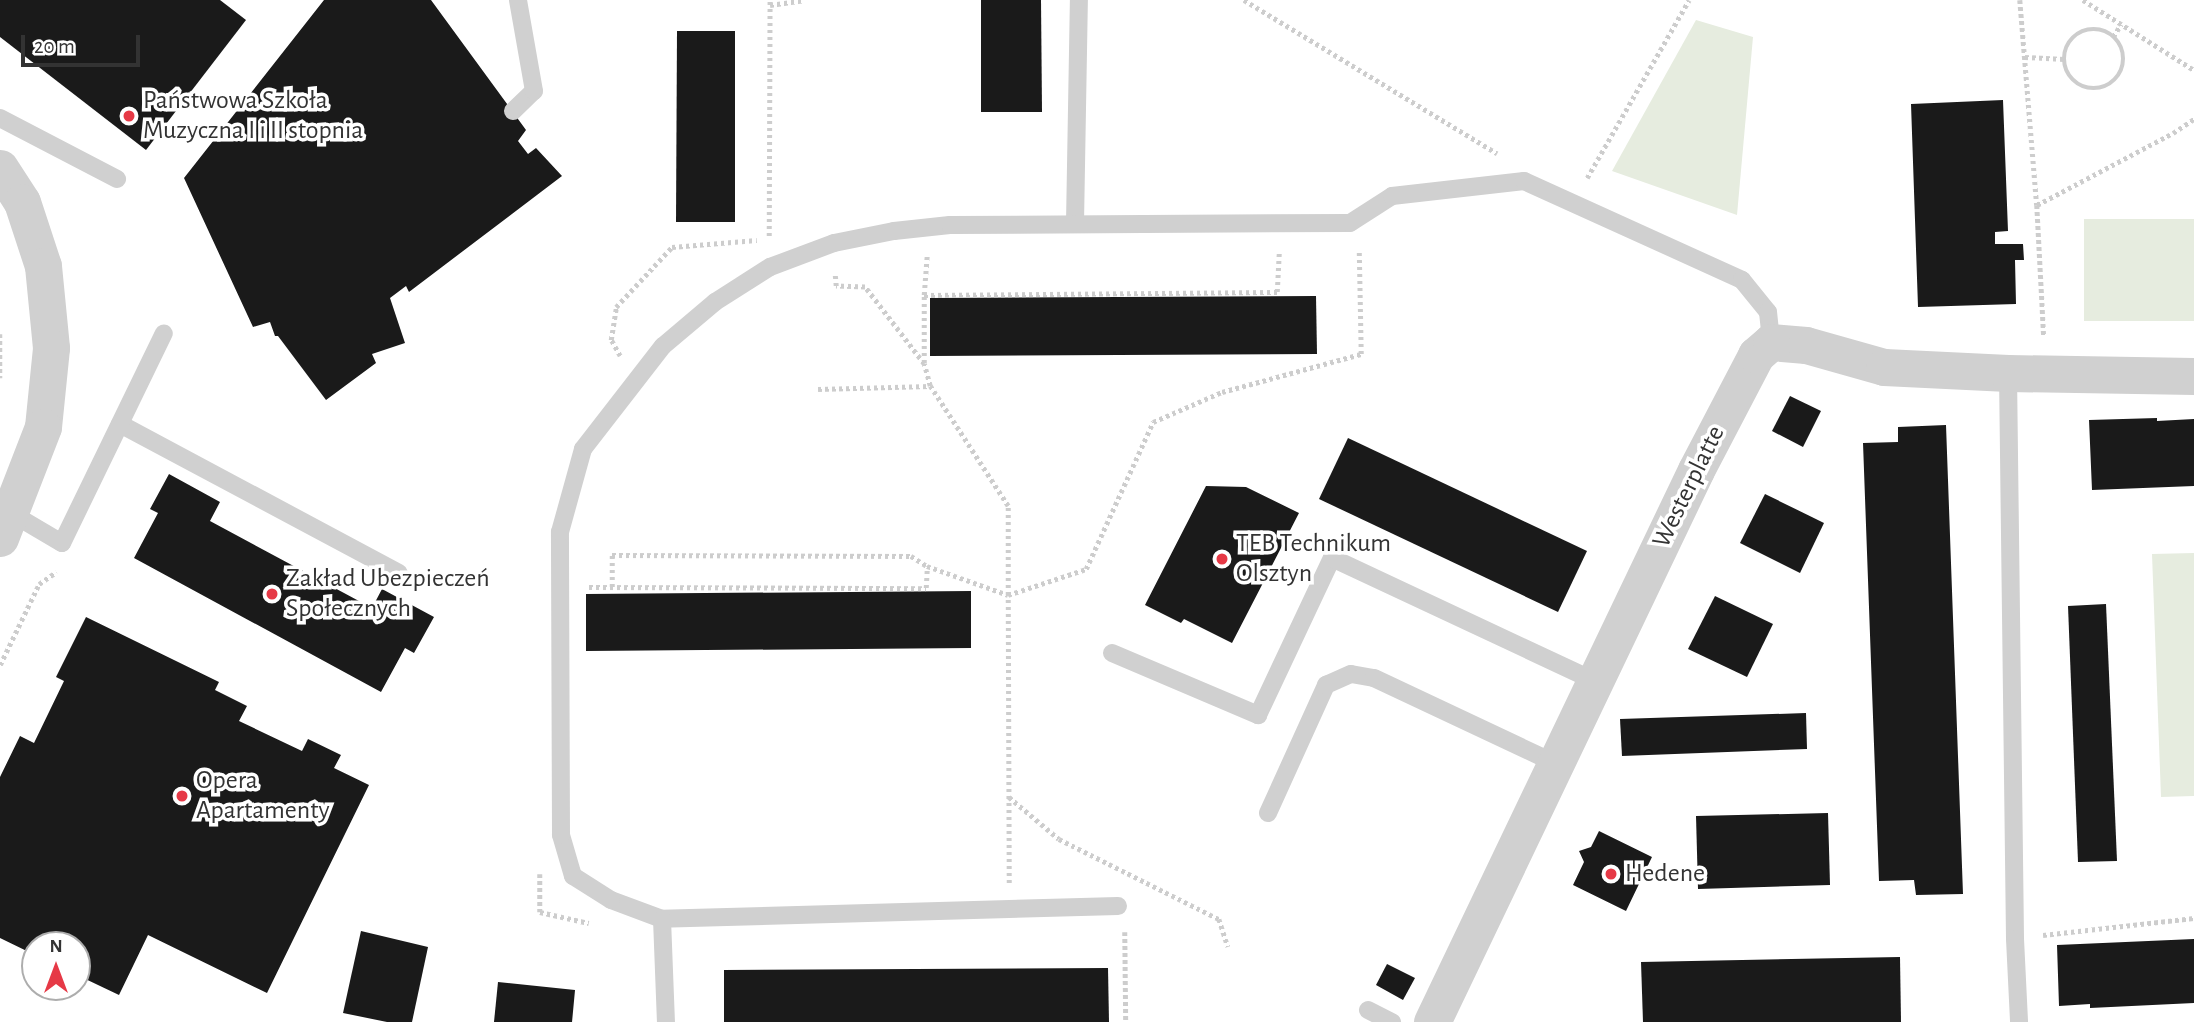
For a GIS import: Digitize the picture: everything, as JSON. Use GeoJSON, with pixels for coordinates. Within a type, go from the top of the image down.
{"type":"FeatureCollection","features":[{"type":"Feature","properties":{"kind":"street"},"geometry":{"type":"LineString","coordinates":[[0,168],[22,202],[43,266],[51,348],[43,427],[6,526]]}},
{"type":"Feature","properties":{"kind":"street"},"geometry":{"type":"LineString","coordinates":[[1771,342],[1806,345],[1884,367],[2008,373],[2194,376]]}},
{"type":"Feature","properties":{"kind":"street","name":"Westerplatte"},"geometry":{"type":"LineString","coordinates":[[1432,1022],[1747,371],[1756,355],[1771,342]]}},
{"type":"Feature","properties":{"kind":"lane"},"geometry":{"type":"LineString","coordinates":[[513,111],[534,91],[518,0]]}},
{"type":"Feature","properties":{"kind":"lane"},"geometry":{"type":"LineString","coordinates":[[1075,223],[1079,0]]}},
{"type":"Feature","properties":{"kind":"lane"},"geometry":{"type":"LineString","coordinates":[[0,118],[117,179]]}},
{"type":"Feature","properties":{"kind":"lane"},"geometry":{"type":"LineString","coordinates":[[1118,906],[662,919],[611,900],[573,876],[561,835],[558,586],[560,532],[583,449],[663,346],[715,302],[770,267],[834,243],[894,231],[950,225],[1350,223],[1392,197],[1524,181],[1742,280],[1768,312],[1771,342]]}},
{"type":"Feature","properties":{"kind":"lane"},"geometry":{"type":"LineString","coordinates":[[6,526],[62,543],[164,332]]}},
{"type":"Feature","properties":{"kind":"lane"},"geometry":{"type":"LineString","coordinates":[[2008,373],[2015,939],[2019,1022]]}},
{"type":"Feature","properties":{"kind":"lane"},"geometry":{"type":"LineString","coordinates":[[120,424],[400,572]]}},
{"type":"Feature","properties":{"kind":"lane"},"geometry":{"type":"LineString","coordinates":[[1112,653],[1258,715],[1332,558],[1595,681]]}},
{"type":"Feature","properties":{"kind":"lane"},"geometry":{"type":"LineString","coordinates":[[1268,813],[1326,685],[1352,674],[1374,678],[1555,763]]}},
{"type":"Feature","properties":{"kind":"lane"},"geometry":{"type":"LineString","coordinates":[[662,919],[666,1022]]}},
{"type":"Feature","properties":{"kind":"lane"},"geometry":{"type":"LineString","coordinates":[[1368,1010],[1392,1022]]}},
{"type":"Feature","properties":{"kind":"path"},"geometry":{"type":"LineString","coordinates":[[625,365],[611,340],[615,307],[672,247],[769,239],[770,2],[804,0]]}},
{"type":"Feature","properties":{"kind":"path"},"geometry":{"type":"LineString","coordinates":[[1244,0],[1504,158],[1524,181]]}},
{"type":"Feature","properties":{"kind":"path"},"geometry":{"type":"LineString","coordinates":[[1573,203],[1689,0]]}},
{"type":"Feature","properties":{"kind":"path"},"geometry":{"type":"LineString","coordinates":[[2020,0],[2037,205],[2046,373]]}},
{"type":"Feature","properties":{"kind":"path"},"geometry":{"type":"LineString","coordinates":[[2083,0],[2194,70]]}},
{"type":"Feature","properties":{"kind":"path"},"geometry":{"type":"LineString","coordinates":[[2113,37],[2121,24]]}},
{"type":"Feature","properties":{"kind":"path"},"geometry":{"type":"LineString","coordinates":[[2095,29],[2119,41],[2124,54],[2123,68],[2117,79],[2106,87],[2092,89],[2079,86],[2069,77],[2064,59],[2071,39],[2082,32],[2095,29]]}},
{"type":"Feature","properties":{"kind":"path"},"geometry":{"type":"LineString","coordinates":[[2025,57],[2064,59]]}},
{"type":"Feature","properties":{"kind":"path"},"geometry":{"type":"LineString","coordinates":[[2037,205],[2173,133],[2194,119]]}},
{"type":"Feature","properties":{"kind":"path"},"geometry":{"type":"LineString","coordinates":[[834,243],[836,286],[865,286],[924,364]]}},
{"type":"Feature","properties":{"kind":"path"},"geometry":{"type":"LineString","coordinates":[[924,295],[1277,292],[1279,250]]}},
{"type":"Feature","properties":{"kind":"path"},"geometry":{"type":"LineString","coordinates":[[1265,251],[1292,250]]}},
{"type":"Feature","properties":{"kind":"path"},"geometry":{"type":"LineString","coordinates":[[612,587],[612,555],[911,556],[928,566],[1008,595],[1086,569],[1153,422],[1222,392],[1361,354],[1361,250],[1348,250]]}},
{"type":"Feature","properties":{"kind":"path"},"geometry":{"type":"LineString","coordinates":[[940,254],[927,254],[924,364],[930,386],[1008,506],[1009,910]]}},
{"type":"Feature","properties":{"kind":"path"},"geometry":{"type":"LineString","coordinates":[[0,334],[0,378]]}},
{"type":"Feature","properties":{"kind":"path"},"geometry":{"type":"LineString","coordinates":[[818,389],[930,386]]}},
{"type":"Feature","properties":{"kind":"path"},"geometry":{"type":"LineString","coordinates":[[558,586],[926,588],[928,566]]}},
{"type":"Feature","properties":{"kind":"path"},"geometry":{"type":"LineString","coordinates":[[1008,797],[1059,839],[1219,919],[1228,947]]}},
{"type":"Feature","properties":{"kind":"path"},"geometry":{"type":"LineString","coordinates":[[540,860],[540,912],[601,926]]}},
{"type":"Feature","properties":{"kind":"path"},"geometry":{"type":"LineString","coordinates":[[2015,939],[2194,918]]}},
{"type":"Feature","properties":{"kind":"shaded area"},"geometry":{"type":"Polygon","coordinates":[[[1696,20],[1753,37],[1737,215],[1612,171],[1696,20]]]}},
{"type":"Feature","properties":{"kind":"shaded area"},"geometry":{"type":"Polygon","coordinates":[[[2084,219],[2194,219],[2194,321],[2084,321],[2084,219]]]}},
{"type":"Feature","properties":{"kind":"shaded area"},"geometry":{"type":"Polygon","coordinates":[[[2194,553],[2194,796],[2161,797],[2152,554],[2194,553]]]}},
{"type":"Feature","properties":{"kind":"building","name":"Państwowa Szkoła Muzyczna I i II stopnia"},"geometry":{"type":"Polygon","coordinates":[[[0,0],[220,0],[246,20],[146,150],[0,37],[0,0]]]}},
{"type":"Feature","properties":{"kind":"building"},"geometry":{"type":"Polygon","coordinates":[[[324,0],[431,0],[526,130],[518,141],[528,154],[536,148],[562,176],[409,292],[406,286],[390,298],[405,343],[372,354],[376,363],[326,400],[278,336],[275,336],[270,322],[253,327],[184,178],[324,0]]]}},
{"type":"Feature","properties":{"kind":"building"},"geometry":{"type":"Polygon","coordinates":[[[981,0],[1041,0],[1042,112],[981,112],[981,0]]]}},
{"type":"Feature","properties":{"kind":"building"},"geometry":{"type":"Polygon","coordinates":[[[677,31],[735,31],[735,222],[676,222],[677,31]]]}},
{"type":"Feature","properties":{"kind":"building"},"geometry":{"type":"Polygon","coordinates":[[[2003,100],[2008,231],[1995,232],[1995,244],[2023,244],[2024,260],[2015,260],[2016,304],[1918,307],[1911,104],[2003,100]]]}},
{"type":"Feature","properties":{"kind":"building"},"geometry":{"type":"Polygon","coordinates":[[[1316,296],[1317,354],[930,356],[930,298],[1316,296]]]}},
{"type":"Feature","properties":{"kind":"building"},"geometry":{"type":"Polygon","coordinates":[[[1790,396],[1821,411],[1803,447],[1772,431],[1790,396]]]}},
{"type":"Feature","properties":{"kind":"building"},"geometry":{"type":"Polygon","coordinates":[[[2157,418],[2157,421],[2194,419],[2194,486],[2092,490],[2089,420],[2157,418]]]}},
{"type":"Feature","properties":{"kind":"building"},"geometry":{"type":"Polygon","coordinates":[[[1946,425],[1963,894],[1916,895],[1914,880],[1879,881],[1863,443],[1898,442],[1898,427],[1946,425]]]}},
{"type":"Feature","properties":{"kind":"building"},"geometry":{"type":"Polygon","coordinates":[[[1348,438],[1587,551],[1558,612],[1319,499],[1348,438]]]}},
{"type":"Feature","properties":{"kind":"building"},"geometry":{"type":"Polygon","coordinates":[[[169,474],[220,502],[210,521],[372,608],[382,589],[434,617],[414,653],[405,648],[381,692],[134,558],[158,513],[150,509],[169,474]]]}},
{"type":"Feature","properties":{"kind":"building","name":"TEB Technikum Olsztyn"},"geometry":{"type":"Polygon","coordinates":[[[1206,486],[1246,487],[1299,513],[1232,643],[1184,619],[1181,623],[1145,605],[1206,486]]]}},
{"type":"Feature","properties":{"kind":"building"},"geometry":{"type":"Polygon","coordinates":[[[1765,494],[1824,523],[1800,573],[1740,543],[1765,494]]]}},
{"type":"Feature","properties":{"kind":"building"},"geometry":{"type":"Polygon","coordinates":[[[971,591],[971,648],[586,651],[586,594],[971,591]]]}},
{"type":"Feature","properties":{"kind":"building"},"geometry":{"type":"Polygon","coordinates":[[[1715,596],[1773,624],[1747,677],[1688,649],[1715,596]]]}},
{"type":"Feature","properties":{"kind":"building"},"geometry":{"type":"Polygon","coordinates":[[[2106,604],[2117,861],[2078,862],[2068,606],[2106,604]]]}},
{"type":"Feature","properties":{"kind":"building","name":"Opera Apartamenty"},"geometry":{"type":"Polygon","coordinates":[[[86,617],[219,682],[215,690],[247,706],[239,721],[302,751],[308,739],[341,755],[334,768],[369,785],[267,993],[148,935],[119,995],[91,982],[91,931],[21,931],[21,948],[0,938],[0,777],[20,736],[34,743],[64,681],[56,677],[86,617]]]}},
{"type":"Feature","properties":{"kind":"building"},"geometry":{"type":"Polygon","coordinates":[[[1806,713],[1807,749],[1622,756],[1620,719],[1806,713]]]}},
{"type":"Feature","properties":{"kind":"building"},"geometry":{"type":"Polygon","coordinates":[[[1828,813],[1830,885],[1698,889],[1696,816],[1828,813]]]}},
{"type":"Feature","properties":{"kind":"building","name":"Hedene"},"geometry":{"type":"Polygon","coordinates":[[[1599,831],[1652,857],[1626,911],[1573,885],[1584,862],[1579,851],[1591,847],[1599,831]]]}},
{"type":"Feature","properties":{"kind":"building"},"geometry":{"type":"Polygon","coordinates":[[[361,931],[428,947],[412,1022],[387,1022],[343,1013],[361,931]]]}},
{"type":"Feature","properties":{"kind":"building"},"geometry":{"type":"Polygon","coordinates":[[[2194,939],[2194,1003],[2090,1008],[2090,1004],[2059,1006],[2057,945],[2194,939]]]}},
{"type":"Feature","properties":{"kind":"building"},"geometry":{"type":"Polygon","coordinates":[[[1900,957],[1901,1022],[1643,1022],[1641,962],[1900,957]]]}},
{"type":"Feature","properties":{"kind":"building"},"geometry":{"type":"Polygon","coordinates":[[[1387,964],[1415,978],[1403,1000],[1376,985],[1387,964]]]}},
{"type":"Feature","properties":{"kind":"building"},"geometry":{"type":"Polygon","coordinates":[[[1108,968],[1109,1022],[724,1022],[724,970],[1108,968]]]}},
{"type":"Feature","properties":{"kind":"building"},"geometry":{"type":"Polygon","coordinates":[[[498,982],[575,990],[572,1022],[494,1022],[498,982]]]}},
{"type":"Feature","properties":{"kind":"place","name":"Państwowa Szkoła Muzyczna I i II stopnia"},"geometry":{"type":"Point","coordinates":[129,116]}},
{"type":"Feature","properties":{"kind":"place","name":"TEB Technikum Olsztyn"},"geometry":{"type":"Point","coordinates":[1222,559]}},
{"type":"Feature","properties":{"kind":"place","name":"Zakład Ubezpieczeń Społecznych"},"geometry":{"type":"Point","coordinates":[272,594]}},
{"type":"Feature","properties":{"kind":"place","name":"Opera Apartamenty"},"geometry":{"type":"Point","coordinates":[182,796]}},
{"type":"Feature","properties":{"kind":"place","name":"Hedene"},"geometry":{"type":"Point","coordinates":[1611,874]}}]}
